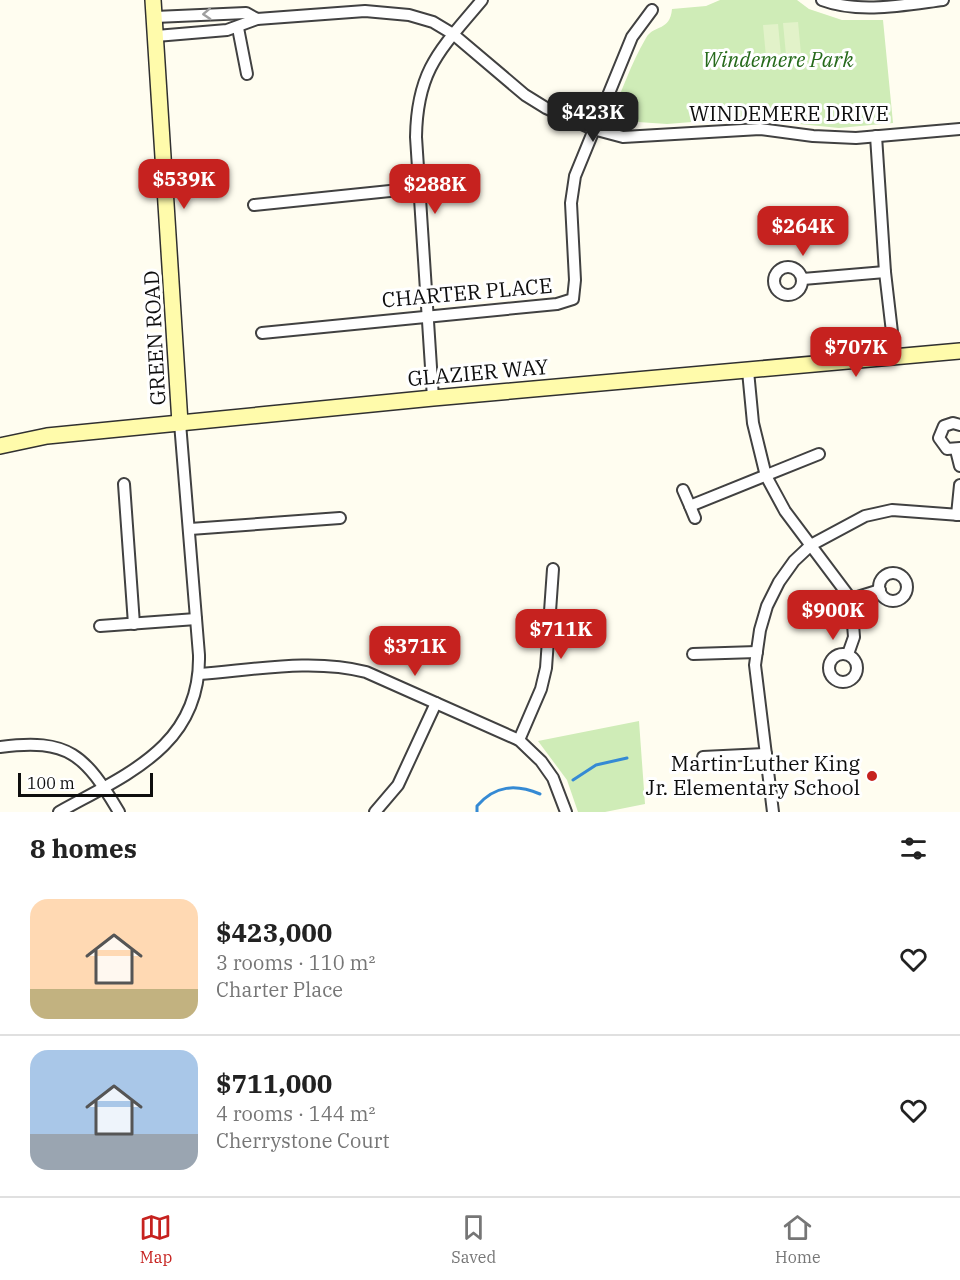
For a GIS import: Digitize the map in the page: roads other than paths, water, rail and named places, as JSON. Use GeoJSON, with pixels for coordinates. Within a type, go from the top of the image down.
{"type":"FeatureCollection","features":[{"type":"Feature","properties":{"kind":"street","name":"GREEN ROAD"},"geometry":{"type":"LineString","coordinates":[[153,0],[180,423],[190,529],[199,674]]}},
{"type":"Feature","properties":{"kind":"street"},"geometry":{"type":"LineString","coordinates":[[433,398],[416,137],[418,95],[425,75],[453,34],[482,0]]}},
{"type":"Feature","properties":{"kind":"street"},"geometry":{"type":"LineString","coordinates":[[822,0],[839,6],[861,8],[943,0]]}},
{"type":"Feature","properties":{"kind":"street","name":"WINDEMERE DRIVE"},"geometry":{"type":"LineString","coordinates":[[156,36],[238,28],[257,19],[365,6],[433,22],[453,34],[525,95],[554,112],[593,129],[623,137],[760,129],[813,136],[876,136],[960,129]]}},
{"type":"Feature","properties":{"kind":"street"},"geometry":{"type":"LineString","coordinates":[[593,129],[632,37],[652,10]]}},
{"type":"Feature","properties":{"kind":"street","name":"WINDEMERE DRIVE"},"geometry":{"type":"LineString","coordinates":[[155,17],[246,13],[257,19]]}},
{"type":"Feature","properties":{"kind":"street"},"geometry":{"type":"LineString","coordinates":[[238,28],[247,74]]}},
{"type":"Feature","properties":{"kind":"street","name":"CHARTER PLACE"},"geometry":{"type":"LineString","coordinates":[[262,333],[557,304],[573,298],[575,280],[571,203],[575,176],[593,129]]}},
{"type":"Feature","properties":{"kind":"street"},"geometry":{"type":"LineString","coordinates":[[876,136],[885,272],[895,358]]}},
{"type":"Feature","properties":{"kind":"street"},"geometry":{"type":"LineString","coordinates":[[254,205],[419,188]]}},
{"type":"Feature","properties":{"kind":"street"},"geometry":{"type":"LineString","coordinates":[[802,279],[885,272]]}},
{"type":"Feature","properties":{"kind":"street","name":"GLAZIER WAY"},"geometry":{"type":"LineString","coordinates":[[0,446],[47,436],[433,398],[748,372],[960,351]]}},
{"type":"Feature","properties":{"kind":"street"},"geometry":{"type":"LineString","coordinates":[[748,372],[753,423],[766,476],[785,511],[851,599],[854,637],[848,654]]}},
{"type":"Feature","properties":{"kind":"street"},"geometry":{"type":"LineString","coordinates":[[960,425],[948,424],[939,434],[943,446],[958,449],[960,466]]}},
{"type":"Feature","properties":{"kind":"street"},"geometry":{"type":"LineString","coordinates":[[690,506],[819,454]]}},
{"type":"Feature","properties":{"kind":"street"},"geometry":{"type":"LineString","coordinates":[[124,484],[134,624]]}},
{"type":"Feature","properties":{"kind":"street"},"geometry":{"type":"LineString","coordinates":[[773,812],[755,665],[767,606],[779,582],[794,561],[812,545],[866,516],[892,510],[959,515],[960,485]]}},
{"type":"Feature","properties":{"kind":"street"},"geometry":{"type":"LineString","coordinates":[[683,490],[695,518]]}},
{"type":"Feature","properties":{"kind":"street"},"geometry":{"type":"LineString","coordinates":[[190,529],[340,518]]}},
{"type":"Feature","properties":{"kind":"street"},"geometry":{"type":"LineString","coordinates":[[519,740],[541,689],[546,668],[552,570]]}},
{"type":"Feature","properties":{"kind":"street"},"geometry":{"type":"LineString","coordinates":[[851,599],[880,590]]}},
{"type":"Feature","properties":{"kind":"street"},"geometry":{"type":"LineString","coordinates":[[100,626],[196,619]]}},
{"type":"Feature","properties":{"kind":"street"},"geometry":{"type":"LineString","coordinates":[[693,654],[757,652]]}},
{"type":"Feature","properties":{"kind":"street"},"geometry":{"type":"LineString","coordinates":[[59,812],[142,766],[167,745],[183,723],[199,674],[344,666],[390,681],[519,740],[541,760],[553,778],[566,812]]}},
{"type":"Feature","properties":{"kind":"street"},"geometry":{"type":"LineString","coordinates":[[375,812],[398,785],[436,703]]}},
{"type":"Feature","properties":{"kind":"street"},"geometry":{"type":"LineString","coordinates":[[0,747],[45,744],[70,752],[91,768],[119,812]]}},
{"type":"Feature","properties":{"kind":"street"},"geometry":{"type":"LineString","coordinates":[[703,757],[766,754]]}},
{"type":"Feature","properties":{"kind":"waterway"},"geometry":{"type":"LineString","coordinates":[[573,780],[596,765],[627,758]]}},
{"type":"Feature","properties":{"kind":"waterway"},"geometry":{"type":"LineString","coordinates":[[477,812],[477,806],[499,790],[514,788],[540,794]]}},
{"type":"Feature","properties":{"kind":"place","name":"Martin Luther King Jr. Elementary School"},"geometry":{"type":"Point","coordinates":[872,776]}},
{"type":"Feature","properties":{"kind":"park label","name":"Windemere Park"},"geometry":{"type":"Point","coordinates":[778,60]}}]}
